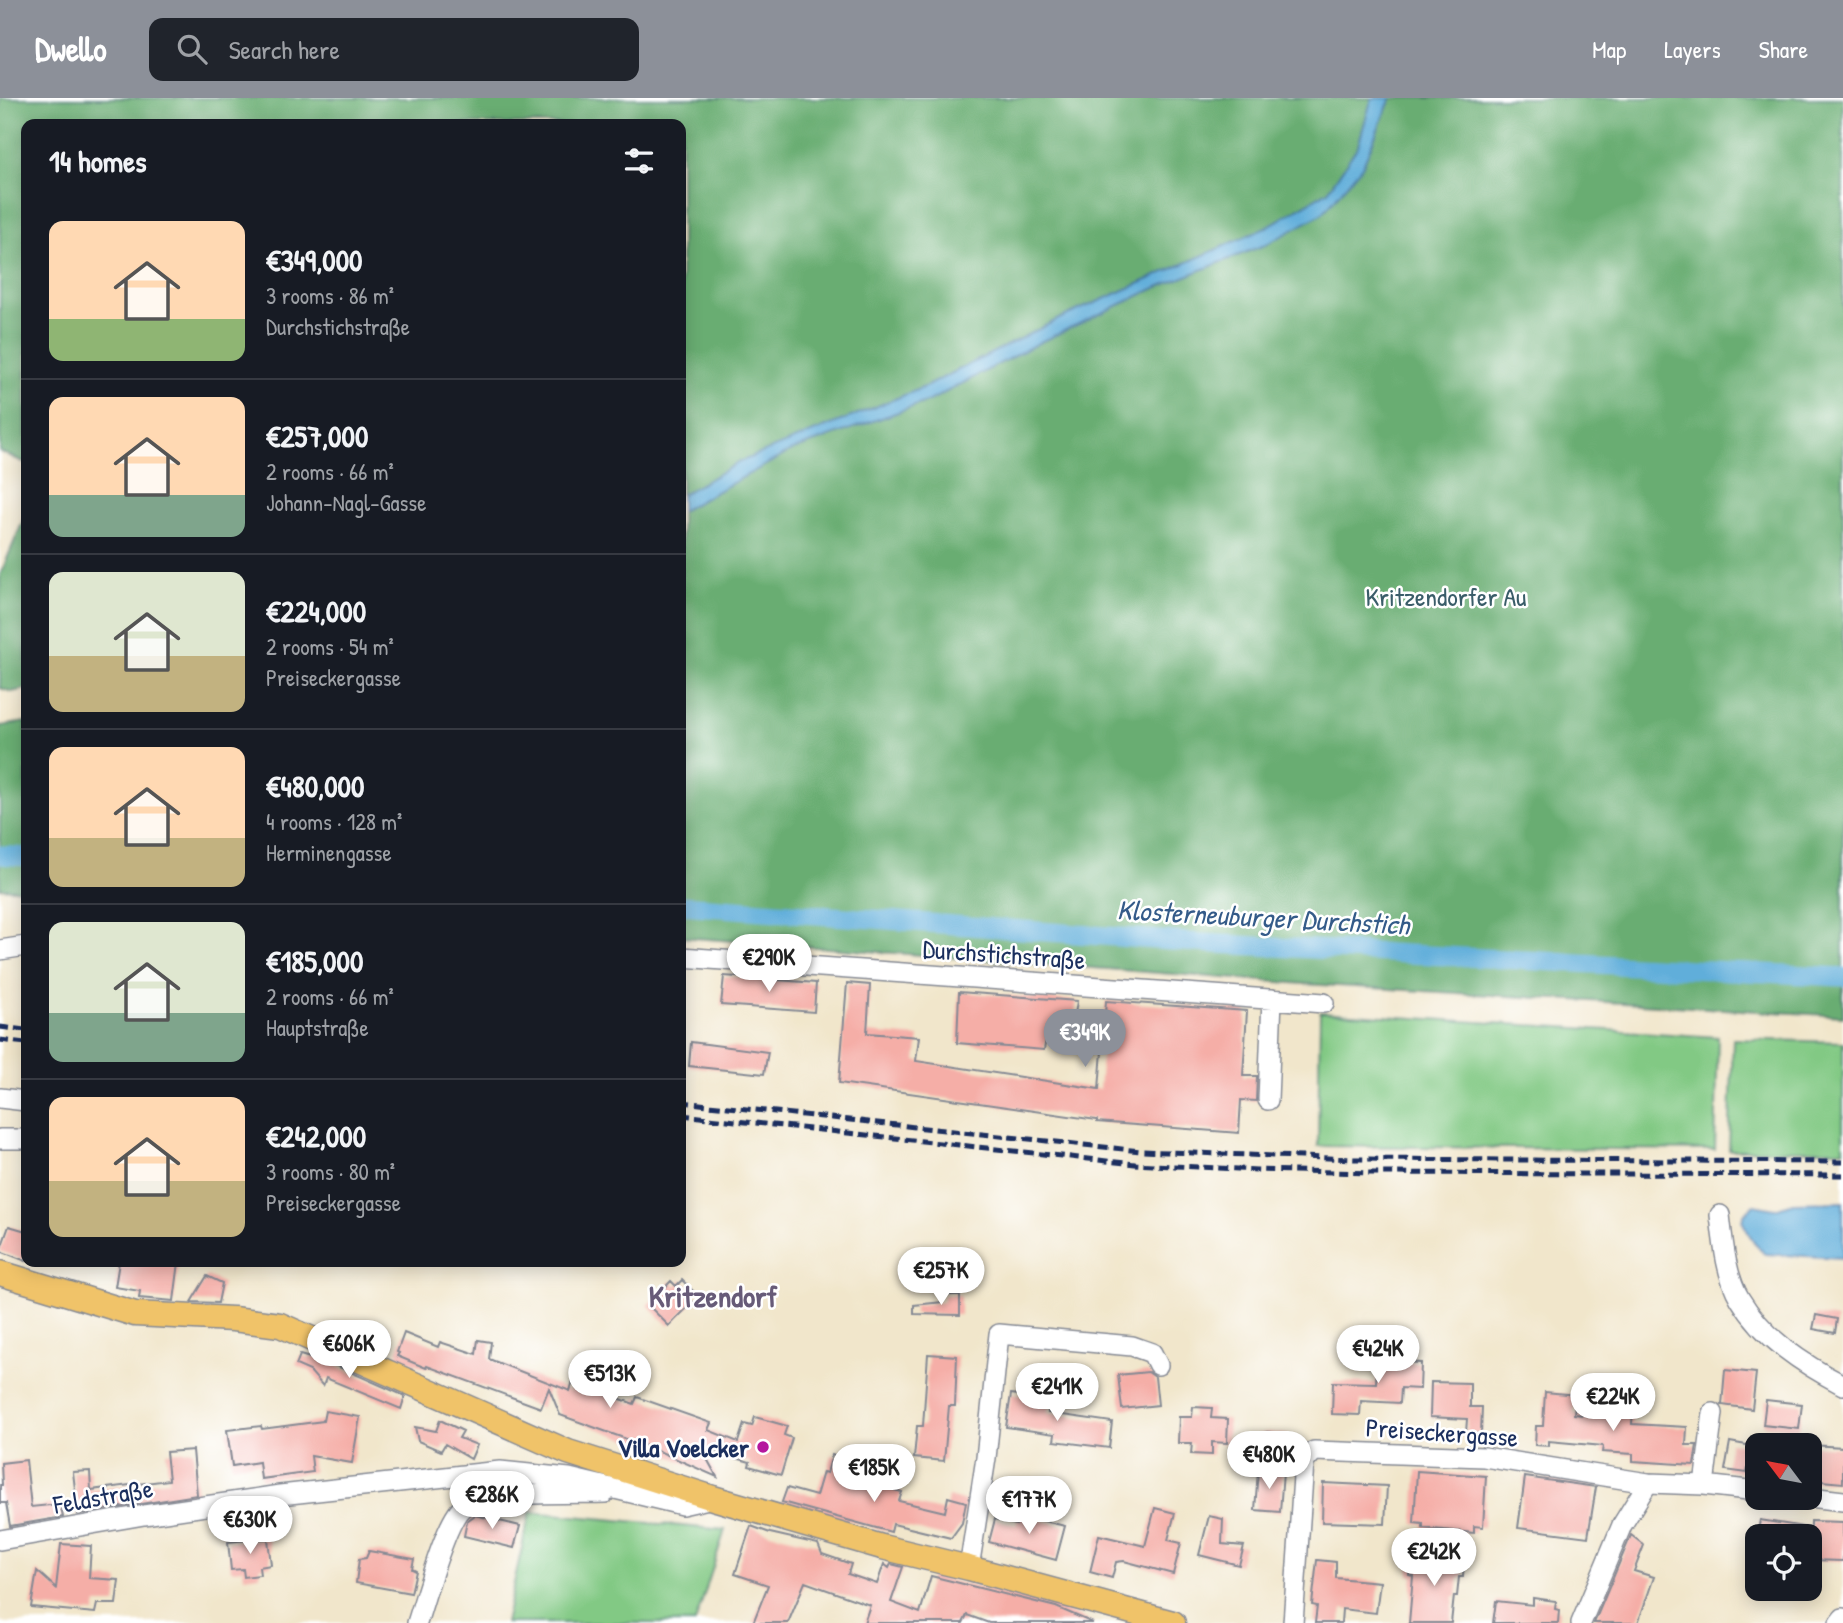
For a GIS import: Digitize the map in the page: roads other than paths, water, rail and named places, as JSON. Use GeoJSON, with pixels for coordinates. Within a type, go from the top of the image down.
{"type":"FeatureCollection","features":[{"type":"Feature","properties":{"kind":"main road"},"geometry":{"type":"LineString","coordinates":[[0,1273],[135,1314],[233,1319],[279,1325],[568,1451],[882,1547],[1173,1623]]}},
{"type":"Feature","properties":{"kind":"street"},"geometry":{"type":"LineString","coordinates":[[0,950],[21,947]]}},
{"type":"Feature","properties":{"kind":"street","name":"Durchstichstraße"},"geometry":{"type":"LineString","coordinates":[[686,957],[1324,1003]]}},
{"type":"Feature","properties":{"kind":"street"},"geometry":{"type":"LineString","coordinates":[[1268,1100],[1272,999]]}},
{"type":"Feature","properties":{"kind":"street"},"geometry":{"type":"LineString","coordinates":[[0,1098],[21,1100]]}},
{"type":"Feature","properties":{"kind":"street"},"geometry":{"type":"LineString","coordinates":[[0,1139],[21,1139]]}},
{"type":"Feature","properties":{"kind":"street"},"geometry":{"type":"LineString","coordinates":[[1720,1215],[1724,1253],[1739,1298],[1765,1332],[1805,1365],[1843,1385]]}},
{"type":"Feature","properties":{"kind":"street"},"geometry":{"type":"LineString","coordinates":[[969,1568],[986,1458],[999,1334],[1132,1346],[1152,1353],[1158,1365]]}},
{"type":"Feature","properties":{"kind":"street"},"geometry":{"type":"LineString","coordinates":[[1704,1485],[1713,1413]]}},
{"type":"Feature","properties":{"kind":"street","name":"Preiseckergasse"},"geometry":{"type":"LineString","coordinates":[[1293,1623],[1304,1462],[1314,1451],[1484,1457],[1648,1483],[1745,1490]]}},
{"type":"Feature","properties":{"kind":"street","name":"Feldstraße"},"geometry":{"type":"LineString","coordinates":[[0,1541],[280,1494],[500,1471],[569,1478],[682,1505],[713,1497]]}},
{"type":"Feature","properties":{"kind":"street"},"geometry":{"type":"LineString","coordinates":[[1581,1623],[1622,1525],[1648,1483]]}},
{"type":"Feature","properties":{"kind":"street"},"geometry":{"type":"LineString","coordinates":[[417,1623],[446,1534],[462,1508],[497,1496],[634,1493]]}},
{"type":"Feature","properties":{"kind":"street"},"geometry":{"type":"LineString","coordinates":[[1822,1498],[1843,1501]]}},
{"type":"Feature","properties":{"kind":"street"},"geometry":{"type":"LineString","coordinates":[[1839,1623],[1843,1618]]}},
{"type":"Feature","properties":{"kind":"water"},"geometry":{"type":"Polygon","coordinates":[[[1372,98],[1391,98],[1363,165],[1323,213],[1267,244],[1153,289],[1040,342],[931,400],[793,450],[686,508],[686,492],[740,462],[927,386],[1061,318],[1263,229],[1328,191],[1358,146],[1372,98]]]}},
{"type":"Feature","properties":{"kind":"water"},"geometry":{"type":"Polygon","coordinates":[[[1843,1202],[1843,1258],[1765,1254],[1754,1243],[1742,1221],[1744,1214],[1754,1205],[1775,1209],[1793,1203],[1843,1202]]]}},
{"type":"Feature","properties":{"kind":"waterway","name":"Klosterneuburger Durchstich"},"geometry":{"type":"LineString","coordinates":[[0,855],[21,857]]}},
{"type":"Feature","properties":{"kind":"waterway","name":"Klosterneuburger Durchstich"},"geometry":{"type":"LineString","coordinates":[[686,905],[1200,943],[1843,977]]}},
{"type":"Feature","properties":{"kind":"railway"},"geometry":{"type":"LineString","coordinates":[[0,1027],[21,1029]]}},
{"type":"Feature","properties":{"kind":"railway"},"geometry":{"type":"LineString","coordinates":[[0,1040],[21,1042]]}},
{"type":"Feature","properties":{"kind":"railway"},"geometry":{"type":"LineString","coordinates":[[686,1103],[1141,1151],[1355,1159],[1843,1162]]}},
{"type":"Feature","properties":{"kind":"railway"},"geometry":{"type":"LineString","coordinates":[[686,1116],[1135,1164],[1371,1173],[1843,1175]]}},
{"type":"Feature","properties":{"kind":"place","name":"Villa Voelcker"},"geometry":{"type":"Point","coordinates":[763,1447]}},
{"type":"Feature","properties":{"kind":"district","name":"Kritzendorf"},"geometry":{"type":"Point","coordinates":[713,1296]}},
{"type":"Feature","properties":{"kind":"park label","name":"Kritzendorfer Au"},"geometry":{"type":"Point","coordinates":[1446,596]}}]}
